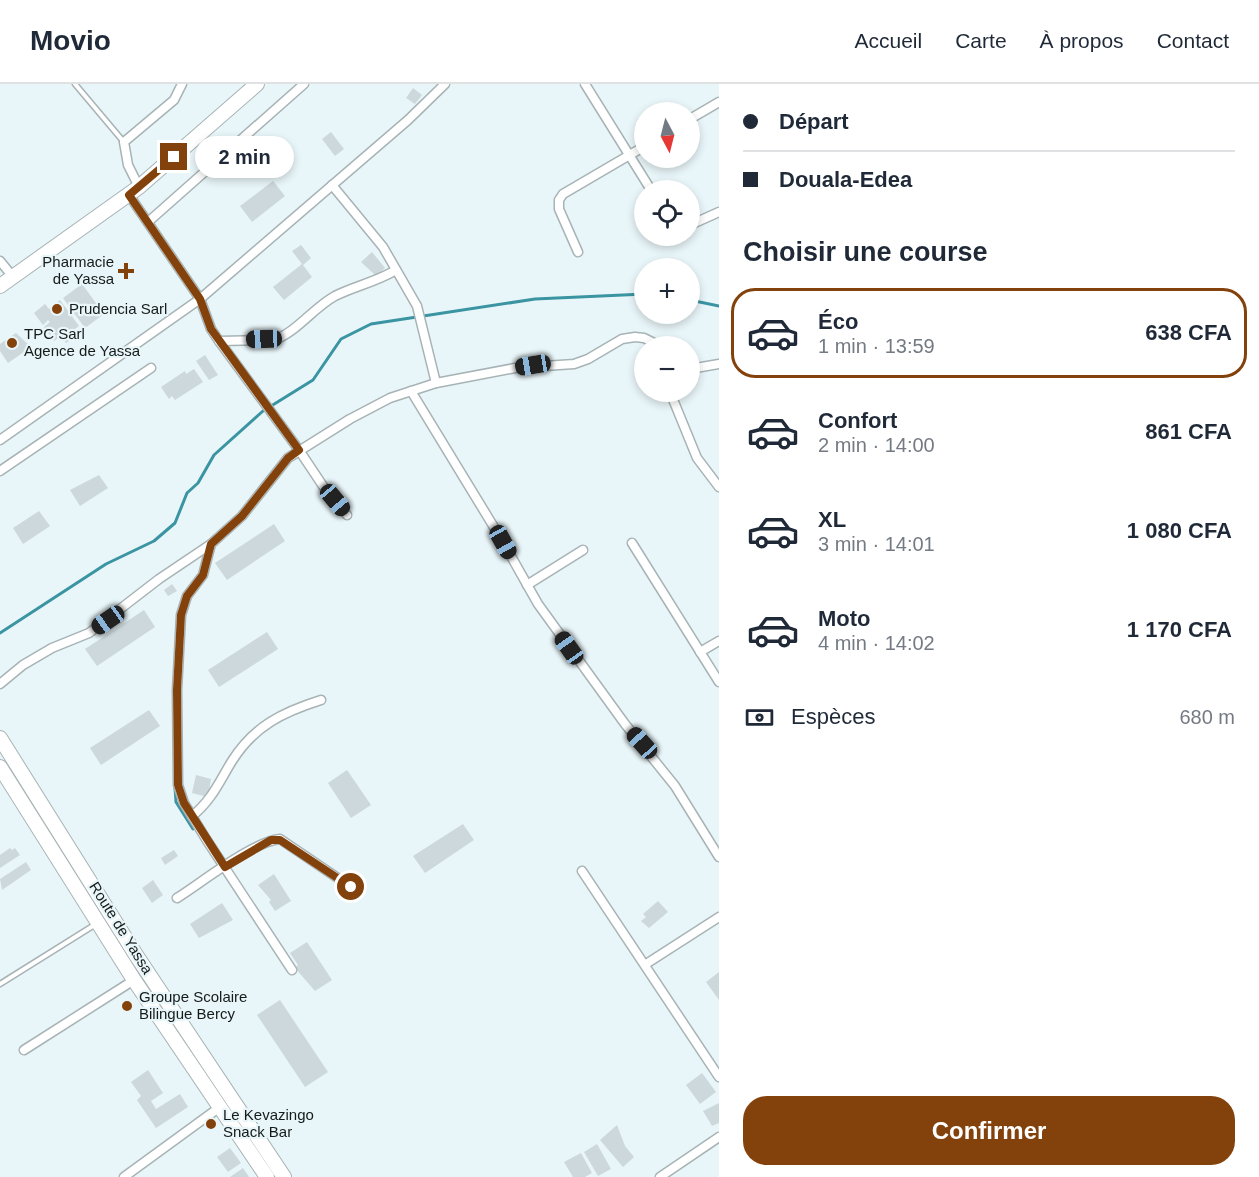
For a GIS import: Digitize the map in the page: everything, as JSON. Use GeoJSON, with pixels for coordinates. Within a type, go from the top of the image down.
{"type":"FeatureCollection","features":[{"type":"Feature","properties":{"kind":"main road"},"geometry":{"type":"LineString","coordinates":[[0,286],[134,191],[257,84]]}},
{"type":"Feature","properties":{"kind":"main road","name":"Route de Yassa"},"geometry":{"type":"LineString","coordinates":[[0,738],[123,932],[284,1177]]}},
{"type":"Feature","properties":{"kind":"main road","name":"Route de Yassa"},"geometry":{"type":"LineString","coordinates":[[0,767],[134,980],[267,1177]]}},
{"type":"Feature","properties":{"kind":"main road"},"geometry":{"type":"LineString","coordinates":[[108,940],[123,932]]}},
{"type":"Feature","properties":{"kind":"street"},"geometry":{"type":"LineString","coordinates":[[182,84],[174,100],[124,141],[134,191],[148,222],[200,299],[211,329],[323,486],[347,515]]}},
{"type":"Feature","properties":{"kind":"street"},"geometry":{"type":"LineString","coordinates":[[148,222],[304,84]]}},
{"type":"Feature","properties":{"kind":"street"},"geometry":{"type":"LineString","coordinates":[[0,440],[200,299],[408,120],[445,84]]}},
{"type":"Feature","properties":{"kind":"street"},"geometry":{"type":"LineString","coordinates":[[585,84],[645,180]]}},
{"type":"Feature","properties":{"kind":"street"},"geometry":{"type":"LineString","coordinates":[[700,113],[719,102]]}},
{"type":"Feature","properties":{"kind":"street"},"geometry":{"type":"LineString","coordinates":[[578,252],[560,209],[559,200],[563,194],[634,152]]}},
{"type":"Feature","properties":{"kind":"street"},"geometry":{"type":"LineString","coordinates":[[332,185],[383,247],[396,270],[420,316],[436,383]]}},
{"type":"Feature","properties":{"kind":"street"},"geometry":{"type":"LineString","coordinates":[[700,221],[719,212]]}},
{"type":"Feature","properties":{"kind":"street"},"geometry":{"type":"LineString","coordinates":[[0,261],[13,277]]}},
{"type":"Feature","properties":{"kind":"street"},"geometry":{"type":"LineString","coordinates":[[219,341],[274,340],[283,337],[320,306],[396,270]]}},
{"type":"Feature","properties":{"kind":"street"},"geometry":{"type":"LineString","coordinates":[[0,684],[23,665],[52,648],[89,633],[159,579],[211,544],[242,516],[288,458],[360,414],[411,391],[436,383],[533,365],[574,364],[588,359],[622,339],[634,337]]}},
{"type":"Feature","properties":{"kind":"street"},"geometry":{"type":"LineString","coordinates":[[700,367],[719,364]]}},
{"type":"Feature","properties":{"kind":"street"},"geometry":{"type":"LineString","coordinates":[[0,471],[151,368]]}},
{"type":"Feature","properties":{"kind":"street"},"geometry":{"type":"LineString","coordinates":[[411,391],[527,585],[569,648],[675,786],[719,857]]}},
{"type":"Feature","properties":{"kind":"street"},"geometry":{"type":"LineString","coordinates":[[674,402],[697,458],[719,487]]}},
{"type":"Feature","properties":{"kind":"street"},"geometry":{"type":"LineString","coordinates":[[632,543],[719,682]]}},
{"type":"Feature","properties":{"kind":"street"},"geometry":{"type":"LineString","coordinates":[[211,544],[203,575],[187,596],[181,615],[177,690],[178,785],[192,816],[292,970]]}},
{"type":"Feature","properties":{"kind":"street"},"geometry":{"type":"LineString","coordinates":[[527,585],[583,550]]}},
{"type":"Feature","properties":{"kind":"street"},"geometry":{"type":"LineString","coordinates":[[700,652],[719,641]]}},
{"type":"Feature","properties":{"kind":"street"},"geometry":{"type":"LineString","coordinates":[[192,816],[208,804],[231,762],[259,727],[293,709],[321,700]]}},
{"type":"Feature","properties":{"kind":"street"},"geometry":{"type":"LineString","coordinates":[[177,898],[271,840],[280,840],[351,887]]}},
{"type":"Feature","properties":{"kind":"street"},"geometry":{"type":"LineString","coordinates":[[582,871],[719,1077]]}},
{"type":"Feature","properties":{"kind":"street"},"geometry":{"type":"LineString","coordinates":[[646,964],[719,917]]}},
{"type":"Feature","properties":{"kind":"street"},"geometry":{"type":"LineString","coordinates":[[24,1050],[134,980]]}},
{"type":"Feature","properties":{"kind":"street"},"geometry":{"type":"LineString","coordinates":[[124,1177],[220,1107]]}},
{"type":"Feature","properties":{"kind":"street"},"geometry":{"type":"LineString","coordinates":[[660,1177],[719,1137]]}},
{"type":"Feature","properties":{"kind":"lane"},"geometry":{"type":"LineString","coordinates":[[75,84],[124,141]]}},
{"type":"Feature","properties":{"kind":"lane"},"geometry":{"type":"LineString","coordinates":[[0,984],[98,923]]}},
{"type":"Feature","properties":{"kind":"building"},"geometry":{"type":"Polygon","coordinates":[[[413,88],[422,95],[415,104],[406,98],[413,88]]]}},
{"type":"Feature","properties":{"kind":"building"},"geometry":{"type":"Polygon","coordinates":[[[331,132],[344,149],[335,156],[322,139],[331,132]]]}},
{"type":"Feature","properties":{"kind":"building"},"geometry":{"type":"Polygon","coordinates":[[[273,181],[285,196],[252,222],[240,206],[273,181]]]}},
{"type":"Feature","properties":{"kind":"building"},"geometry":{"type":"Polygon","coordinates":[[[301,245],[311,258],[303,265],[312,277],[284,300],[273,287],[302,264],[292,251],[301,245]]]}},
{"type":"Feature","properties":{"kind":"building"},"geometry":{"type":"Polygon","coordinates":[[[372,252],[385,268],[376,276],[361,262],[372,252]]]}},
{"type":"Feature","properties":{"kind":"building"},"geometry":{"type":"Polygon","coordinates":[[[82,284],[104,314],[85,328],[63,298],[82,284]]]}},
{"type":"Feature","properties":{"kind":"building"},"geometry":{"type":"Polygon","coordinates":[[[60,300],[79,326],[68,334],[72,339],[66,343],[61,336],[54,341],[44,327],[50,322],[48,320],[43,325],[34,313],[45,304],[49,309],[60,300]]]}},
{"type":"Feature","properties":{"kind":"building"},"geometry":{"type":"Polygon","coordinates":[[[16,333],[31,347],[8,363],[0,351],[0,344],[16,333]]]}},
{"type":"Feature","properties":{"kind":"building"},"geometry":{"type":"Polygon","coordinates":[[[205,355],[218,375],[209,380],[196,361],[205,355]]]}},
{"type":"Feature","properties":{"kind":"building"},"geometry":{"type":"Polygon","coordinates":[[[194,369],[203,382],[175,400],[172,396],[169,399],[161,387],[185,371],[186,374],[194,369]]]}},
{"type":"Feature","properties":{"kind":"building"},"geometry":{"type":"Polygon","coordinates":[[[99,475],[108,488],[80,506],[70,490],[99,475]]]}},
{"type":"Feature","properties":{"kind":"building"},"geometry":{"type":"Polygon","coordinates":[[[39,511],[50,526],[23,544],[13,528],[39,511]]]}},
{"type":"Feature","properties":{"kind":"building"},"geometry":{"type":"Polygon","coordinates":[[[274,524],[285,541],[227,580],[215,563],[274,524]]]}},
{"type":"Feature","properties":{"kind":"building"},"geometry":{"type":"Polygon","coordinates":[[[172,584],[177,591],[168,596],[164,590],[172,584]]]}},
{"type":"Feature","properties":{"kind":"building"},"geometry":{"type":"Polygon","coordinates":[[[144,610],[155,627],[97,666],[85,649],[144,610]]]}},
{"type":"Feature","properties":{"kind":"building"},"geometry":{"type":"Polygon","coordinates":[[[267,632],[278,649],[219,687],[208,670],[267,632]]]}},
{"type":"Feature","properties":{"kind":"building"},"geometry":{"type":"Polygon","coordinates":[[[149,710],[160,726],[101,765],[90,748],[149,710]]]}},
{"type":"Feature","properties":{"kind":"building"},"geometry":{"type":"Polygon","coordinates":[[[347,770],[371,805],[351,818],[328,783],[347,770]]]}},
{"type":"Feature","properties":{"kind":"building"},"geometry":{"type":"Polygon","coordinates":[[[196,775],[211,779],[208,797],[192,793],[196,775]]]}},
{"type":"Feature","properties":{"kind":"building"},"geometry":{"type":"Polygon","coordinates":[[[463,824],[474,840],[425,873],[413,856],[463,824]]]}},
{"type":"Feature","properties":{"kind":"building"},"geometry":{"type":"Polygon","coordinates":[[[10,848],[12,850],[15,848],[20,855],[0,868],[0,855],[10,848]]]}},
{"type":"Feature","properties":{"kind":"building"},"geometry":{"type":"Polygon","coordinates":[[[174,850],[178,856],[165,865],[161,858],[174,850]]]}},
{"type":"Feature","properties":{"kind":"building"},"geometry":{"type":"Polygon","coordinates":[[[26,862],[31,870],[2,890],[0,879],[26,862]]]}},
{"type":"Feature","properties":{"kind":"building"},"geometry":{"type":"Polygon","coordinates":[[[274,874],[291,901],[275,911],[269,902],[271,900],[258,885],[274,874]]]}},
{"type":"Feature","properties":{"kind":"building"},"geometry":{"type":"Polygon","coordinates":[[[153,880],[163,895],[152,903],[142,888],[153,880]]]}},
{"type":"Feature","properties":{"kind":"building"},"geometry":{"type":"Polygon","coordinates":[[[658,901],[668,912],[649,928],[641,921],[646,917],[643,914],[658,901]]]}},
{"type":"Feature","properties":{"kind":"building"},"geometry":{"type":"Polygon","coordinates":[[[222,903],[233,920],[199,938],[190,924],[222,903]]]}},
{"type":"Feature","properties":{"kind":"building"},"geometry":{"type":"Polygon","coordinates":[[[307,942],[332,980],[315,991],[295,968],[298,965],[290,953],[307,942]]]}},
{"type":"Feature","properties":{"kind":"building"},"geometry":{"type":"Polygon","coordinates":[[[719,972],[719,1000],[706,982],[719,972]]]}},
{"type":"Feature","properties":{"kind":"building"},"geometry":{"type":"Polygon","coordinates":[[[280,1000],[328,1072],[305,1087],[257,1015],[280,1000]]]}},
{"type":"Feature","properties":{"kind":"building"},"geometry":{"type":"Polygon","coordinates":[[[148,1070],[163,1093],[151,1101],[156,1109],[180,1094],[188,1107],[156,1128],[137,1100],[141,1096],[131,1082],[148,1070]]]}},
{"type":"Feature","properties":{"kind":"building"},"geometry":{"type":"Polygon","coordinates":[[[702,1073],[716,1092],[700,1104],[686,1085],[702,1073]]]}},
{"type":"Feature","properties":{"kind":"building"},"geometry":{"type":"Polygon","coordinates":[[[719,1103],[719,1123],[712,1126],[703,1111],[719,1103]]]}},
{"type":"Feature","properties":{"kind":"building"},"geometry":{"type":"Polygon","coordinates":[[[617,1125],[625,1146],[634,1157],[623,1167],[600,1140],[617,1125]]]}},
{"type":"Feature","properties":{"kind":"building"},"geometry":{"type":"Polygon","coordinates":[[[597,1144],[611,1169],[598,1176],[584,1152],[597,1144]]]}},
{"type":"Feature","properties":{"kind":"building"},"geometry":{"type":"Polygon","coordinates":[[[230,1148],[241,1163],[228,1172],[217,1157],[230,1148]]]}},
{"type":"Feature","properties":{"kind":"building"},"geometry":{"type":"Polygon","coordinates":[[[581,1153],[592,1173],[585,1177],[573,1177],[564,1162],[581,1153]]]}},
{"type":"Feature","properties":{"kind":"building"},"geometry":{"type":"Polygon","coordinates":[[[243,1168],[249,1177],[230,1177],[243,1168]]]}},
{"type":"Feature","properties":{"kind":"waterway"},"geometry":{"type":"LineString","coordinates":[[0,633],[106,564],[154,541],[175,523],[187,493],[198,483],[214,455],[263,411],[313,380],[341,339],[371,324],[535,299],[634,294]]}},
{"type":"Feature","properties":{"kind":"waterway"},"geometry":{"type":"LineString","coordinates":[[700,302],[719,306]]}},
{"type":"Feature","properties":{"kind":"waterway"},"geometry":{"type":"LineString","coordinates":[[175,788],[176,802],[193,829]]}},
{"type":"Feature","properties":{"kind":"place","name":"Pharmacie de Yassa"},"geometry":{"type":"Point","coordinates":[126,271]}},
{"type":"Feature","properties":{"kind":"place","name":"Prudencia Sarl"},"geometry":{"type":"Point","coordinates":[57,309]}},
{"type":"Feature","properties":{"kind":"place","name":"TPC Sarl Agence de Yassa"},"geometry":{"type":"Point","coordinates":[12,343]}},
{"type":"Feature","properties":{"kind":"place","name":"Groupe Scolaire Bilingue Bercy"},"geometry":{"type":"Point","coordinates":[127,1006]}},
{"type":"Feature","properties":{"kind":"place","name":"Le Kevazingo Snack Bar"},"geometry":{"type":"Point","coordinates":[211,1124]}},
{"type":"Feature","properties":{"kind":"route"},"geometry":{"type":"LineString","coordinates":[[174,157],[129,195],[200,299],[211,329],[219,341],[299,450],[288,458],[242,516],[211,544],[203,575],[187,596],[181,615],[177,690],[180,794],[225,867],[271,840],[280,840],[295,847],[351,887]]}}]}
